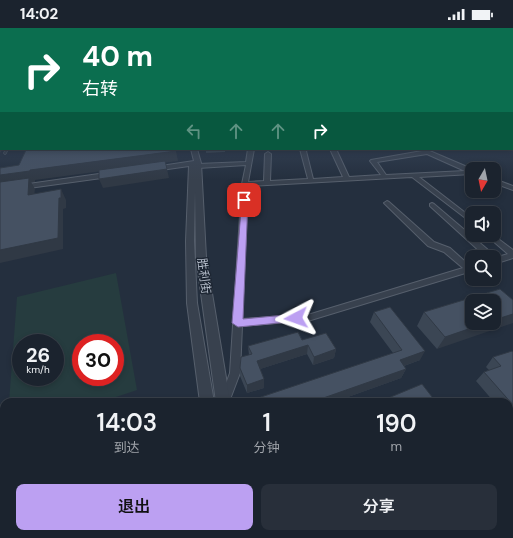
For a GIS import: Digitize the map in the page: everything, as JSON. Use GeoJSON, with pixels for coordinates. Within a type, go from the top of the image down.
{"type":"FeatureCollection","features":[{"type":"Feature","properties":{"kind":"street","name":"胜利街"},"geometry":{"type":"LineString","coordinates":[[188,150],[196,165],[190,241],[192,303],[206,398]]}},
{"type":"Feature","properties":{"kind":"street","name":"胜利街"},"geometry":{"type":"LineString","coordinates":[[194,150],[201,257],[222,398]]}},
{"type":"Feature","properties":{"kind":"street"},"geometry":{"type":"LineString","coordinates":[[225,398],[235,374],[245,184],[251,150]]}},
{"type":"Feature","properties":{"kind":"street"},"geometry":{"type":"LineString","coordinates":[[303,150],[311,181]]}},
{"type":"Feature","properties":{"kind":"street"},"geometry":{"type":"LineString","coordinates":[[333,150],[347,179]]}},
{"type":"Feature","properties":{"kind":"street"},"geometry":{"type":"LineString","coordinates":[[423,150],[465,169]]}},
{"type":"Feature","properties":{"kind":"street"},"geometry":{"type":"LineString","coordinates":[[385,176],[373,161],[428,152]]}},
{"type":"Feature","properties":{"kind":"street"},"geometry":{"type":"LineString","coordinates":[[267,183],[268,154]]}},
{"type":"Feature","properties":{"kind":"street"},"geometry":{"type":"LineString","coordinates":[[145,170],[196,165],[248,163]]}},
{"type":"Feature","properties":{"kind":"street"},"geometry":{"type":"LineString","coordinates":[[245,184],[465,172]]}},
{"type":"Feature","properties":{"kind":"street"},"geometry":{"type":"LineString","coordinates":[[0,190],[122,173]]}},
{"type":"Feature","properties":{"kind":"street"},"geometry":{"type":"LineString","coordinates":[[413,175],[465,216]]}},
{"type":"Feature","properties":{"kind":"street"},"geometry":{"type":"LineString","coordinates":[[501,184],[513,188]]}},
{"type":"Feature","properties":{"kind":"street"},"geometry":{"type":"LineString","coordinates":[[387,203],[431,244],[447,250],[465,264]]}},
{"type":"Feature","properties":{"kind":"street"},"geometry":{"type":"LineString","coordinates":[[432,205],[482,250]]}},
{"type":"Feature","properties":{"kind":"street"},"geometry":{"type":"LineString","coordinates":[[498,242],[513,254]]}},
{"type":"Feature","properties":{"kind":"street"},"geometry":{"type":"LineString","coordinates":[[501,258],[513,254]]}},
{"type":"Feature","properties":{"kind":"street"},"geometry":{"type":"LineString","coordinates":[[238,323],[311,317],[465,270]]}},
{"type":"Feature","properties":{"kind":"green space"},"geometry":{"type":"Polygon","coordinates":[[[116,273],[137,390],[113,398],[9,398],[12,363],[12,386],[64,386],[64,334],[14,334],[17,297],[116,273]]]}},
{"type":"Feature","properties":{"kind":"building"},"geometry":{"type":"Polygon","coordinates":[[[26,150],[176,150],[0,175],[0,168],[19,165],[26,150]]]}},
{"type":"Feature","properties":{"kind":"building"},"geometry":{"type":"Polygon","coordinates":[[[165,161],[167,169],[99,179],[99,170],[165,161]]]}},
{"type":"Feature","properties":{"kind":"building"},"geometry":{"type":"Polygon","coordinates":[[[29,178],[28,195],[61,189],[61,198],[59,198],[58,238],[0,250],[0,182],[29,178]]]}},
{"type":"Feature","properties":{"kind":"building"},"geometry":{"type":"Polygon","coordinates":[[[500,289],[513,300],[513,314],[501,318],[501,294],[483,294],[500,289]]]}},
{"type":"Feature","properties":{"kind":"building"},"geometry":{"type":"Polygon","coordinates":[[[465,300],[466,330],[445,337],[424,312],[465,300]]]}},
{"type":"Feature","properties":{"kind":"building"},"geometry":{"type":"Polygon","coordinates":[[[390,307],[425,351],[400,360],[406,369],[323,398],[258,398],[402,350],[374,312],[390,307]]]}},
{"type":"Feature","properties":{"kind":"building"},"geometry":{"type":"Polygon","coordinates":[[[298,332],[302,340],[326,333],[336,349],[314,357],[308,345],[257,361],[264,379],[247,385],[240,368],[241,357],[252,354],[248,346],[298,332]]]}},
{"type":"Feature","properties":{"kind":"building"},"geometry":{"type":"Polygon","coordinates":[[[512,351],[513,352],[513,398],[507,398],[484,372],[501,366],[493,357],[512,351]]]}},
{"type":"Feature","properties":{"kind":"building"},"geometry":{"type":"Polygon","coordinates":[[[422,384],[433,398],[388,398],[422,384]]]}},
{"type":"Feature","properties":{"kind":"route"},"geometry":{"type":"LineString","coordinates":[[244,200],[238,323],[296,318]]}}]}
